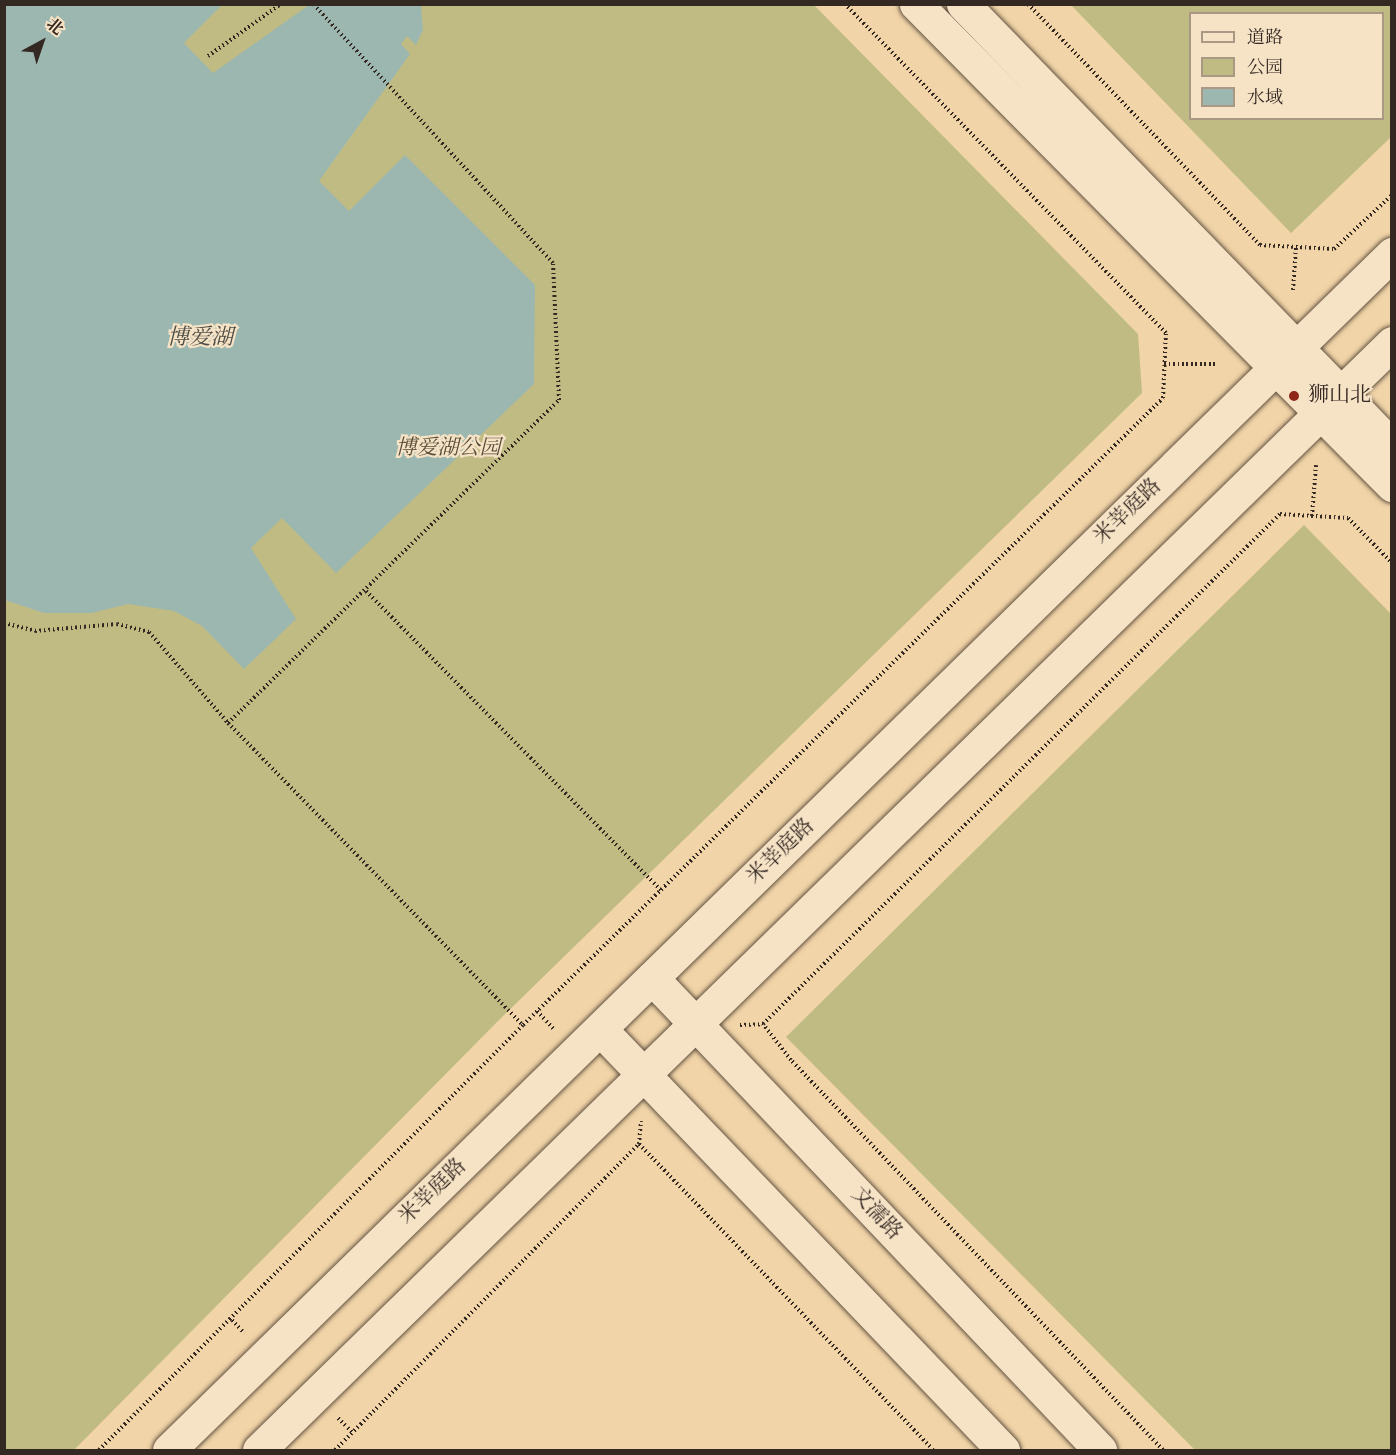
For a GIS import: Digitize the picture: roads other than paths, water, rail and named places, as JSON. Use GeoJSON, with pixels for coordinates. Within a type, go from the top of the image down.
{"type":"FeatureCollection","features":[{"type":"Feature","properties":{"kind":"street"},"geometry":{"type":"LineString","coordinates":[[916,4],[1331,403],[1392,485]]}},
{"type":"Feature","properties":{"kind":"street"},"geometry":{"type":"LineString","coordinates":[[963,4],[1285,358]]}},
{"type":"Feature","properties":{"kind":"street","name":"米莘庭路"},"geometry":{"type":"LineString","coordinates":[[169,1450],[1392,254]]}},
{"type":"Feature","properties":{"kind":"street"},"geometry":{"type":"LineString","coordinates":[[259,1450],[1392,343]]}},
{"type":"Feature","properties":{"kind":"street"},"geometry":{"type":"LineString","coordinates":[[1331,403],[1392,446]]}},
{"type":"Feature","properties":{"kind":"street","name":"文濡路"},"geometry":{"type":"LineString","coordinates":[[652,978],[1100,1450]]}},
{"type":"Feature","properties":{"kind":"street"},"geometry":{"type":"LineString","coordinates":[[600,1029],[1003,1450]]}},
{"type":"Feature","properties":{"kind":"water","name":"博爱湖"},"geometry":{"type":"Polygon","coordinates":[[[4,5],[222,5],[184,43],[213,73],[309,5],[421,5],[423,30],[416,45],[407,36],[401,44],[410,54],[319,181],[349,211],[405,155],[535,285],[534,384],[336,573],[282,518],[251,548],[296,619],[244,669],[202,626],[174,611],[128,604],[92,613],[44,613],[5,600],[4,5]]]}},
{"type":"Feature","properties":{"kind":"place","name":"狮山北"},"geometry":{"type":"Point","coordinates":[1294,396]}},
{"type":"Feature","properties":{"kind":"park label","name":"博爱湖公园"},"geometry":{"type":"Point","coordinates":[448,449]}}]}
